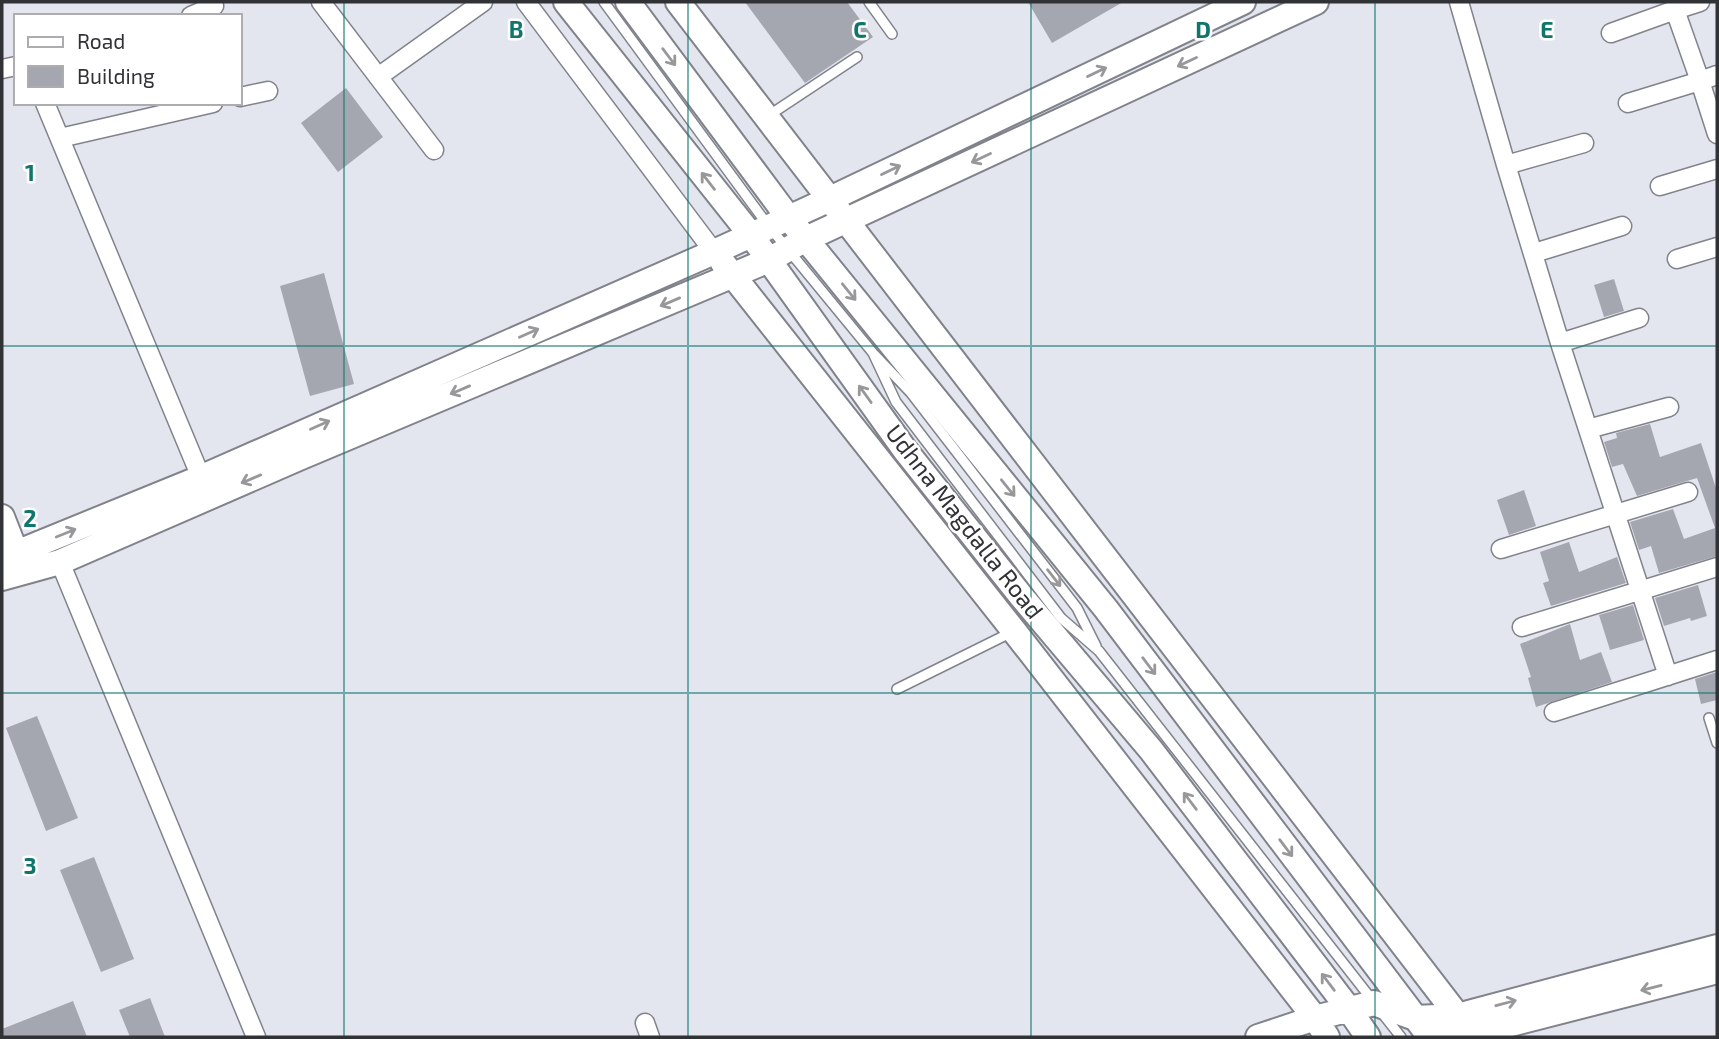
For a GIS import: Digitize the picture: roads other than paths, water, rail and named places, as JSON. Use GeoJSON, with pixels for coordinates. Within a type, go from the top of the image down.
{"type":"FeatureCollection","features":[{"type":"Feature","properties":{"kind":"street"},"geometry":{"type":"LineString","coordinates":[[321,2],[433,150]]}},
{"type":"Feature","properties":{"kind":"street"},"geometry":{"type":"LineString","coordinates":[[378,77],[483,2]]}},
{"type":"Feature","properties":{"kind":"street"},"geometry":{"type":"LineString","coordinates":[[526,2],[714,252],[1014,631],[1321,1027]]}},
{"type":"Feature","properties":{"kind":"street","name":"Udhna Magdalla Road"},"geometry":{"type":"LineString","coordinates":[[566,2],[787,249],[905,450],[1021,596],[1151,750],[1368,1037]]}},
{"type":"Feature","properties":{"kind":"street","name":"Udhna Magdalla Road"},"geometry":{"type":"LineString","coordinates":[[628,2],[769,226],[787,249],[912,370],[1106,610],[1408,1027],[1430,1037]]}},
{"type":"Feature","properties":{"kind":"street"},"geometry":{"type":"LineString","coordinates":[[678,2],[1468,1029]]}},
{"type":"Feature","properties":{"kind":"street"},"geometry":{"type":"LineString","coordinates":[[11,565],[732,275],[1316,2]]}},
{"type":"Feature","properties":{"kind":"street"},"geometry":{"type":"LineString","coordinates":[[1459,2],[1560,343],[1668,676]]}},
{"type":"Feature","properties":{"kind":"street"},"geometry":{"type":"LineString","coordinates":[[1611,33],[1700,2]]}},
{"type":"Feature","properties":{"kind":"street"},"geometry":{"type":"LineString","coordinates":[[11,565],[60,562],[205,488],[830,199],[1239,3],[1248,33]]}},
{"type":"Feature","properties":{"kind":"street"},"geometry":{"type":"LineString","coordinates":[[196,14],[214,6]]}},
{"type":"Feature","properties":{"kind":"street"},"geometry":{"type":"LineString","coordinates":[[1675,10],[1717,134]]}},
{"type":"Feature","properties":{"kind":"street"},"geometry":{"type":"LineString","coordinates":[[1628,103],[1717,75]]}},
{"type":"Feature","properties":{"kind":"street"},"geometry":{"type":"LineString","coordinates":[[242,97],[268,91]]}},
{"type":"Feature","properties":{"kind":"street"},"geometry":{"type":"LineString","coordinates":[[46,105],[205,488]]}},
{"type":"Feature","properties":{"kind":"street"},"geometry":{"type":"LineString","coordinates":[[60,138],[204,105]]}},
{"type":"Feature","properties":{"kind":"street"},"geometry":{"type":"LineString","coordinates":[[1506,165],[1584,143]]}},
{"type":"Feature","properties":{"kind":"street"},"geometry":{"type":"LineString","coordinates":[[1660,186],[1717,169]]}},
{"type":"Feature","properties":{"kind":"street"},"geometry":{"type":"LineString","coordinates":[[1534,253],[1622,226]]}},
{"type":"Feature","properties":{"kind":"street"},"geometry":{"type":"LineString","coordinates":[[1677,259],[1717,247]]}},
{"type":"Feature","properties":{"kind":"street"},"geometry":{"type":"LineString","coordinates":[[1560,343],[1639,318]]}},
{"type":"Feature","properties":{"kind":"street"},"geometry":{"type":"LineString","coordinates":[[912,370],[944,347]]}},
{"type":"Feature","properties":{"kind":"street"},"geometry":{"type":"LineString","coordinates":[[1588,429],[1669,407]]}},
{"type":"Feature","properties":{"kind":"street"},"geometry":{"type":"LineString","coordinates":[[1501,549],[1688,492]]}},
{"type":"Feature","properties":{"kind":"street"},"geometry":{"type":"LineString","coordinates":[[2,517],[11,565]]}},
{"type":"Feature","properties":{"kind":"street"},"geometry":{"type":"LineString","coordinates":[[60,562],[257,1037]]}},
{"type":"Feature","properties":{"kind":"street"},"geometry":{"type":"LineString","coordinates":[[1522,627],[1717,567]]}},
{"type":"Feature","properties":{"kind":"street"},"geometry":{"type":"LineString","coordinates":[[1554,712],[1717,660]]}},
{"type":"Feature","properties":{"kind":"street"},"geometry":{"type":"LineString","coordinates":[[1441,1037],[1717,947]]}},
{"type":"Feature","properties":{"kind":"street"},"geometry":{"type":"LineString","coordinates":[[1258,1037],[1321,1027],[1348,1009],[1374,1003],[1408,1027],[1468,1029],[1717,971]]}},
{"type":"Feature","properties":{"kind":"lane"},"geometry":{"type":"LineString","coordinates":[[604,2],[769,226]]}},
{"type":"Feature","properties":{"kind":"lane"},"geometry":{"type":"LineString","coordinates":[[869,2],[892,34]]}},
{"type":"Feature","properties":{"kind":"lane"},"geometry":{"type":"LineString","coordinates":[[766,117],[857,57]]}},
{"type":"Feature","properties":{"kind":"lane"},"geometry":{"type":"LineString","coordinates":[[787,249],[873,353],[911,393],[1077,608],[1099,651],[1374,1003]]}},
{"type":"Feature","properties":{"kind":"lane"},"geometry":{"type":"LineString","coordinates":[[873,353],[896,402],[1061,618],[1099,651]]}},
{"type":"Feature","properties":{"kind":"lane"},"geometry":{"type":"LineString","coordinates":[[897,689],[1014,631]]}},
{"type":"Feature","properties":{"kind":"lane"},"geometry":{"type":"LineString","coordinates":[[1709,718],[1717,743]]}}]}
